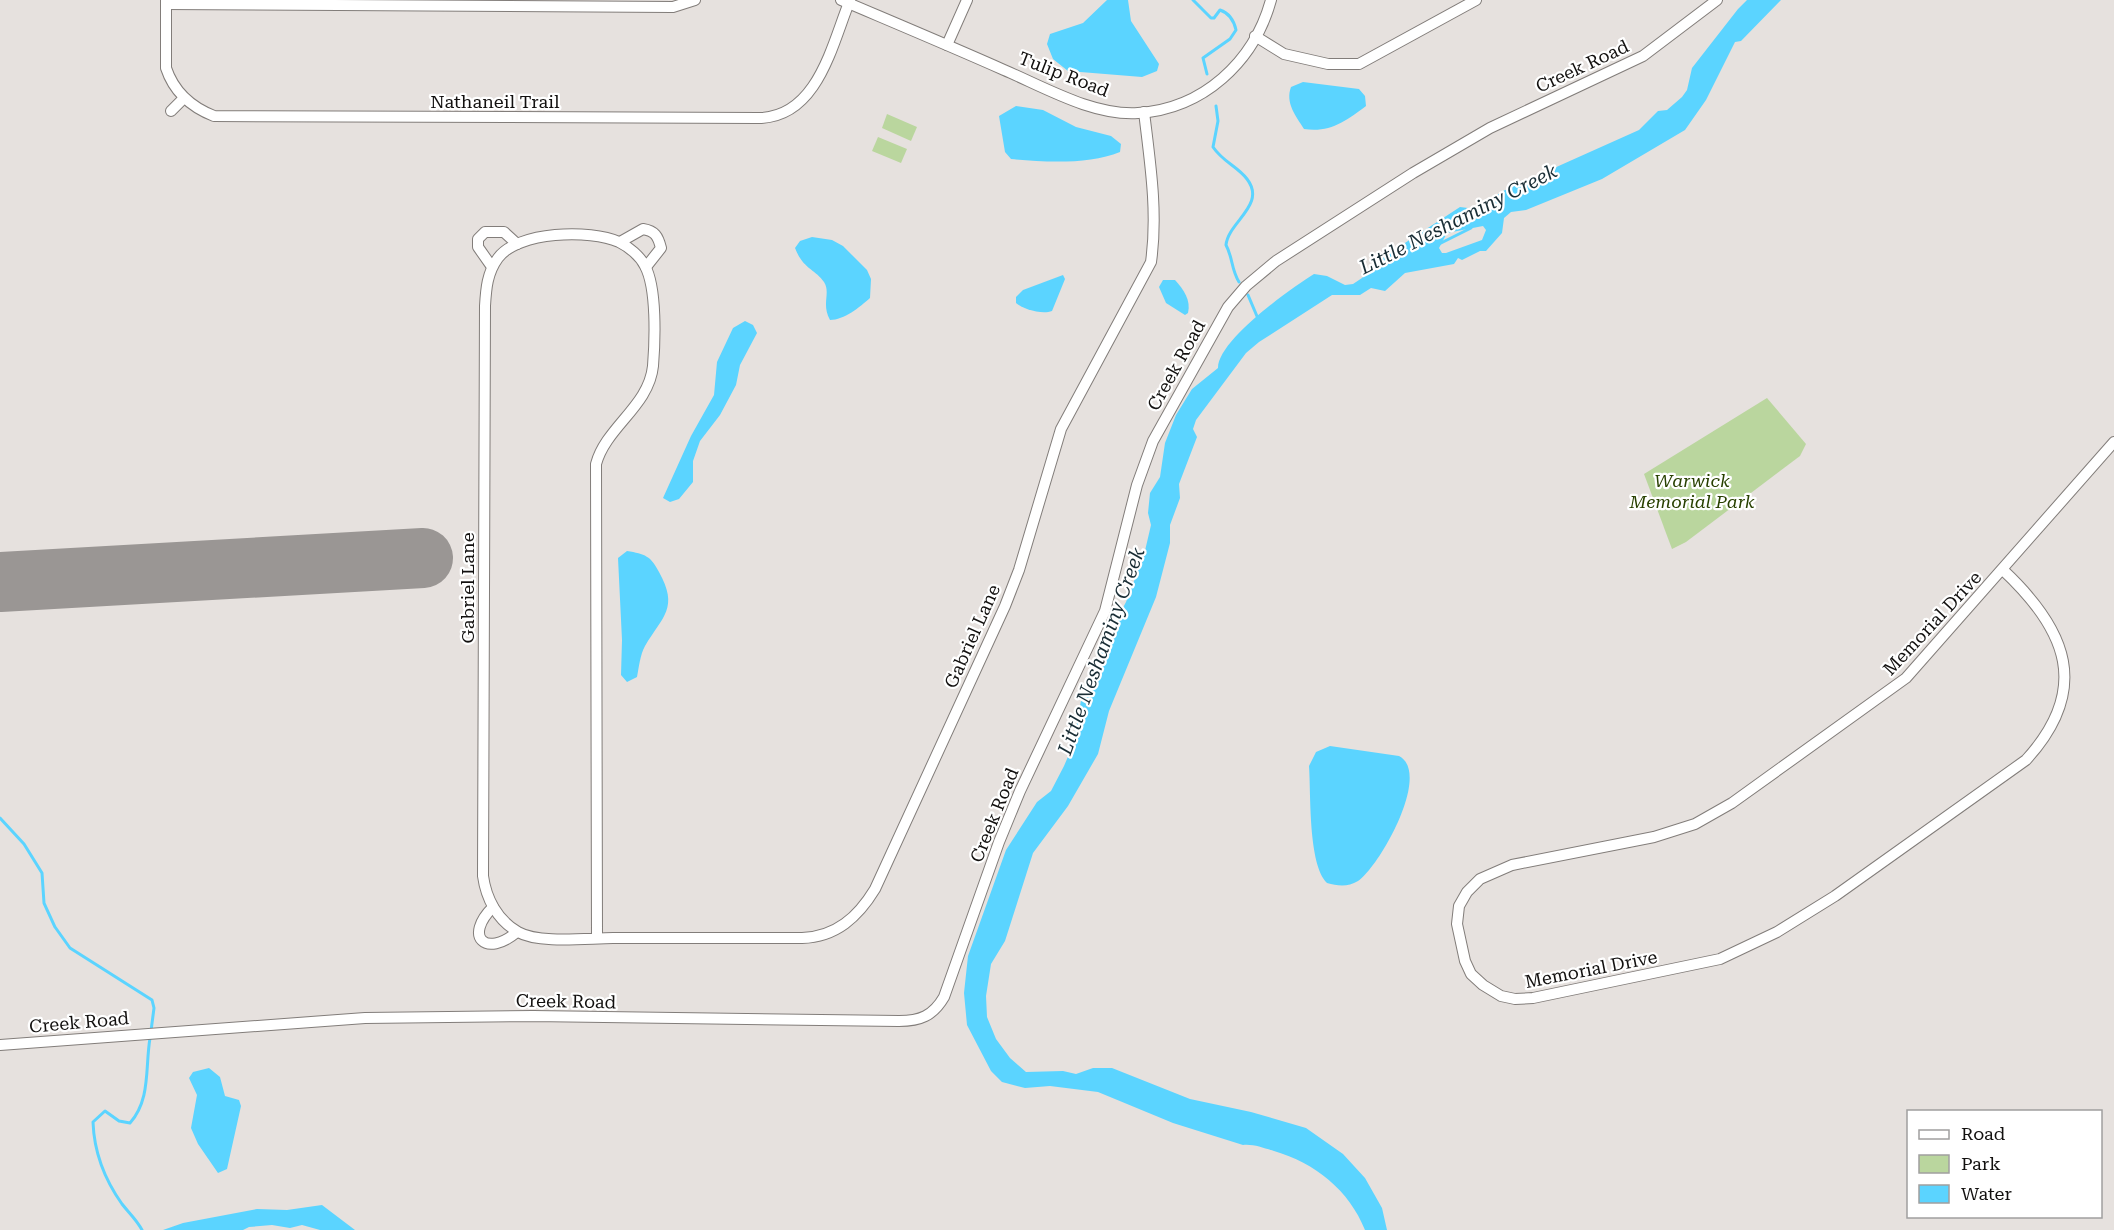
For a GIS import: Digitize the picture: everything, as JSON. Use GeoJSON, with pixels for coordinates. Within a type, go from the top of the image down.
{"type":"FeatureCollection","features":[{"type":"Feature","properties":{"kind":"street"},"geometry":{"type":"LineString","coordinates":[[166,2],[673,7],[695,0]]}},
{"type":"Feature","properties":{"kind":"street"},"geometry":{"type":"LineString","coordinates":[[947,45],[967,0]]}},
{"type":"Feature","properties":{"kind":"street","name":"Tulip Road"},"geometry":{"type":"LineString","coordinates":[[846,1],[1093,106],[1126,112],[1144,112],[1181,103],[1212,89],[1240,62],[1271,0]]}},
{"type":"Feature","properties":{"kind":"street"},"geometry":{"type":"LineString","coordinates":[[1255,36],[1284,54],[1328,64],[1359,64],[1476,0]]}},
{"type":"Feature","properties":{"kind":"street","name":"Creek Road"},"geometry":{"type":"LineString","coordinates":[[0,1045],[365,1018],[533,1016],[906,1021],[928,1015],[937,1008],[944,997],[999,842],[1020,791],[1095,636],[1112,588],[1137,485],[1154,441],[1228,307],[1246,286],[1276,261],[1413,173],[1475,136],[1643,56],[1717,0]]}},
{"type":"Feature","properties":{"kind":"street","name":"Nathaneil Trail"},"geometry":{"type":"LineString","coordinates":[[166,2],[166,68],[184,98],[200,111],[222,117],[767,118],[785,112],[807,97],[819,77],[846,1]]}},
{"type":"Feature","properties":{"kind":"street"},"geometry":{"type":"LineString","coordinates":[[171,111],[184,98]]}},
{"type":"Feature","properties":{"kind":"street","name":"Gabriel Lane"},"geometry":{"type":"LineString","coordinates":[[492,267],[487,280],[485,306],[483,876],[485,891],[493,907],[517,932],[530,937],[818,937],[848,922],[861,911],[875,889],[1005,606],[1019,570],[1061,429],[1151,262],[1155,239],[1155,211],[1144,112]]}},
{"type":"Feature","properties":{"kind":"street"},"geometry":{"type":"LineString","coordinates":[[620,242],[642,229],[652,231],[659,238],[661,248],[646,267]]}},
{"type":"Feature","properties":{"kind":"street"},"geometry":{"type":"LineString","coordinates":[[517,244],[504,232],[484,232],[478,239],[478,247],[492,267],[498,257],[517,244],[533,237],[602,237],[620,242],[646,267],[653,300],[653,366],[650,380],[644,393],[604,444],[596,464],[597,938]]}},
{"type":"Feature","properties":{"kind":"street","name":"Memorial Drive"},"geometry":{"type":"LineString","coordinates":[[2003,570],[2027,593],[2045,616],[2061,649],[2064,681],[2060,711],[2046,738],[2026,760],[1835,896],[1777,932],[1720,959],[1533,998],[1501,996],[1471,974],[1462,952],[1457,924],[1459,906],[1467,892],[1480,879],[1512,865],[1654,837],[1695,824],[1732,803],[1906,678],[2114,442]]}},
{"type":"Feature","properties":{"kind":"street"},"geometry":{"type":"LineString","coordinates":[[493,907],[479,924],[478,933],[481,940],[488,945],[499,945],[517,932]]}},
{"type":"Feature","properties":{"kind":"green space"},"geometry":{"type":"Polygon","coordinates":[[[887,114],[917,127],[911,141],[882,128],[887,114]]]}},
{"type":"Feature","properties":{"kind":"green space"},"geometry":{"type":"Polygon","coordinates":[[[878,137],[907,149],[901,163],[872,151],[878,137]]]}},
{"type":"Feature","properties":{"kind":"green space","name":"Warwick Memorial Park"},"geometry":{"type":"Polygon","coordinates":[[[1767,398],[1806,444],[1800,456],[1686,542],[1672,549],[1644,474],[1767,398]]]}},
{"type":"Feature","properties":{"kind":"water"},"geometry":{"type":"Polygon","coordinates":[[[1107,0],[1128,0],[1131,21],[1159,64],[1157,71],[1142,77],[1068,71],[1053,59],[1047,44],[1050,34],[1083,23],[1107,0]]]}},
{"type":"Feature","properties":{"kind":"water"},"geometry":{"type":"Polygon","coordinates":[[[1747,0],[1781,0],[1741,41],[1735,42],[1706,100],[1685,130],[1602,179],[1526,210],[1511,212],[1504,218],[1502,233],[1486,251],[1480,251],[1462,260],[1458,258],[1454,264],[1405,273],[1385,291],[1371,288],[1360,295],[1332,295],[1259,342],[1246,353],[1196,420],[1193,429],[1197,437],[1179,484],[1180,498],[1170,525],[1170,543],[1156,597],[1109,711],[1098,754],[1068,806],[1033,853],[1005,941],[991,964],[986,996],[987,1017],[996,1039],[1010,1058],[1026,1072],[1063,1071],[1076,1074],[1093,1068],[1112,1068],[1190,1099],[1251,1112],[1306,1128],[1343,1154],[1365,1178],[1382,1208],[1387,1230],[1365,1230],[1350,1202],[1329,1180],[1289,1156],[1259,1146],[1243,1145],[1173,1123],[1098,1092],[1050,1086],[1025,1088],[1002,1082],[991,1071],[967,1025],[964,993],[968,956],[1006,850],[1037,802],[1051,791],[1073,745],[1082,695],[1094,663],[1126,602],[1144,555],[1151,525],[1148,513],[1150,493],[1160,477],[1165,443],[1176,415],[1192,389],[1218,368],[1221,357],[1242,330],[1273,303],[1314,274],[1327,276],[1345,285],[1353,284],[1385,256],[1460,207],[1476,209],[1503,191],[1639,130],[1658,111],[1667,110],[1682,97],[1687,90],[1692,68],[1747,0]],[[1483,226],[1447,233],[1439,248],[1442,253],[1446,253],[1482,240],[1486,230],[1483,226]]]}},
{"type":"Feature","properties":{"kind":"water"},"geometry":{"type":"Polygon","coordinates":[[[1303,82],[1359,89],[1365,96],[1366,106],[1337,125],[1322,129],[1304,129],[1292,109],[1289,98],[1291,87],[1303,82]]]}},
{"type":"Feature","properties":{"kind":"water"},"geometry":{"type":"Polygon","coordinates":[[[1016,106],[1043,110],[1076,127],[1111,136],[1121,144],[1120,152],[1080,161],[1051,162],[1011,159],[1005,152],[999,116],[1016,106]]]}},
{"type":"Feature","properties":{"kind":"water"},"geometry":{"type":"Polygon","coordinates":[[[812,237],[832,240],[843,246],[867,270],[871,279],[870,298],[841,318],[830,320],[826,309],[826,286],[805,265],[795,248],[800,241],[812,237]]]}},
{"type":"Feature","properties":{"kind":"water"},"geometry":{"type":"Polygon","coordinates":[[[1063,275],[1065,279],[1052,311],[1033,311],[1016,303],[1016,297],[1023,290],[1063,275]]]}},
{"type":"Feature","properties":{"kind":"water"},"geometry":{"type":"Polygon","coordinates":[[[1163,280],[1175,280],[1188,299],[1188,313],[1185,315],[1166,303],[1159,287],[1163,280]]]}},
{"type":"Feature","properties":{"kind":"water"},"geometry":{"type":"Polygon","coordinates":[[[745,321],[753,325],[757,333],[740,365],[736,385],[720,415],[700,441],[693,461],[693,482],[679,499],[670,502],[663,498],[691,436],[714,395],[717,362],[733,328],[745,321]]]}},
{"type":"Feature","properties":{"kind":"water"},"geometry":{"type":"Polygon","coordinates":[[[627,551],[643,555],[653,562],[665,584],[668,603],[663,619],[643,650],[637,677],[627,682],[621,675],[622,640],[618,558],[627,551]]]}},
{"type":"Feature","properties":{"kind":"water"},"geometry":{"type":"Polygon","coordinates":[[[1330,746],[1399,756],[1408,766],[1410,781],[1399,819],[1378,858],[1358,881],[1347,885],[1327,883],[1316,861],[1313,845],[1309,766],[1316,752],[1330,746]]]}},
{"type":"Feature","properties":{"kind":"water"},"geometry":{"type":"Polygon","coordinates":[[[209,1068],[220,1077],[225,1096],[239,1100],[241,1106],[227,1169],[218,1173],[198,1144],[191,1128],[197,1095],[189,1078],[193,1072],[209,1068]]]}},
{"type":"Feature","properties":{"kind":"water"},"geometry":{"type":"Polygon","coordinates":[[[322,1205],[355,1230],[320,1230],[302,1225],[290,1228],[272,1225],[249,1227],[243,1230],[163,1230],[183,1223],[257,1209],[287,1210],[322,1205]]]}},
{"type":"Feature","properties":{"kind":"waterway"},"geometry":{"type":"LineString","coordinates":[[1193,0],[1211,18],[1214,18],[1220,10],[1226,13],[1236,30],[1230,39],[1203,58],[1207,74]]}},
{"type":"Feature","properties":{"kind":"waterway"},"geometry":{"type":"LineString","coordinates":[[1216,106],[1218,121],[1213,147],[1247,179],[1252,188],[1250,205],[1228,237],[1226,245],[1239,282]]}},
{"type":"Feature","properties":{"kind":"waterway","name":"Little Neshaminy Creek"},"geometry":{"type":"LineString","coordinates":[[1437,245],[1471,228]]}},
{"type":"Feature","properties":{"kind":"waterway"},"geometry":{"type":"LineString","coordinates":[[1248,295],[1259,321]]}},
{"type":"Feature","properties":{"kind":"waterway"},"geometry":{"type":"LineString","coordinates":[[0,818],[24,844],[42,873],[44,903],[55,927],[70,948],[152,1000],[154,1008],[151,1031]]}},
{"type":"Feature","properties":{"kind":"waterway"},"geometry":{"type":"LineString","coordinates":[[142,1230],[110,1185],[98,1154],[93,1122],[105,1111],[119,1121],[130,1123],[137,1114],[146,1083],[150,1038]]}},
{"type":"Feature","properties":{"kind":"runway"},"geometry":{"type":"LineString","coordinates":[[0,582],[423,558]]}}]}
